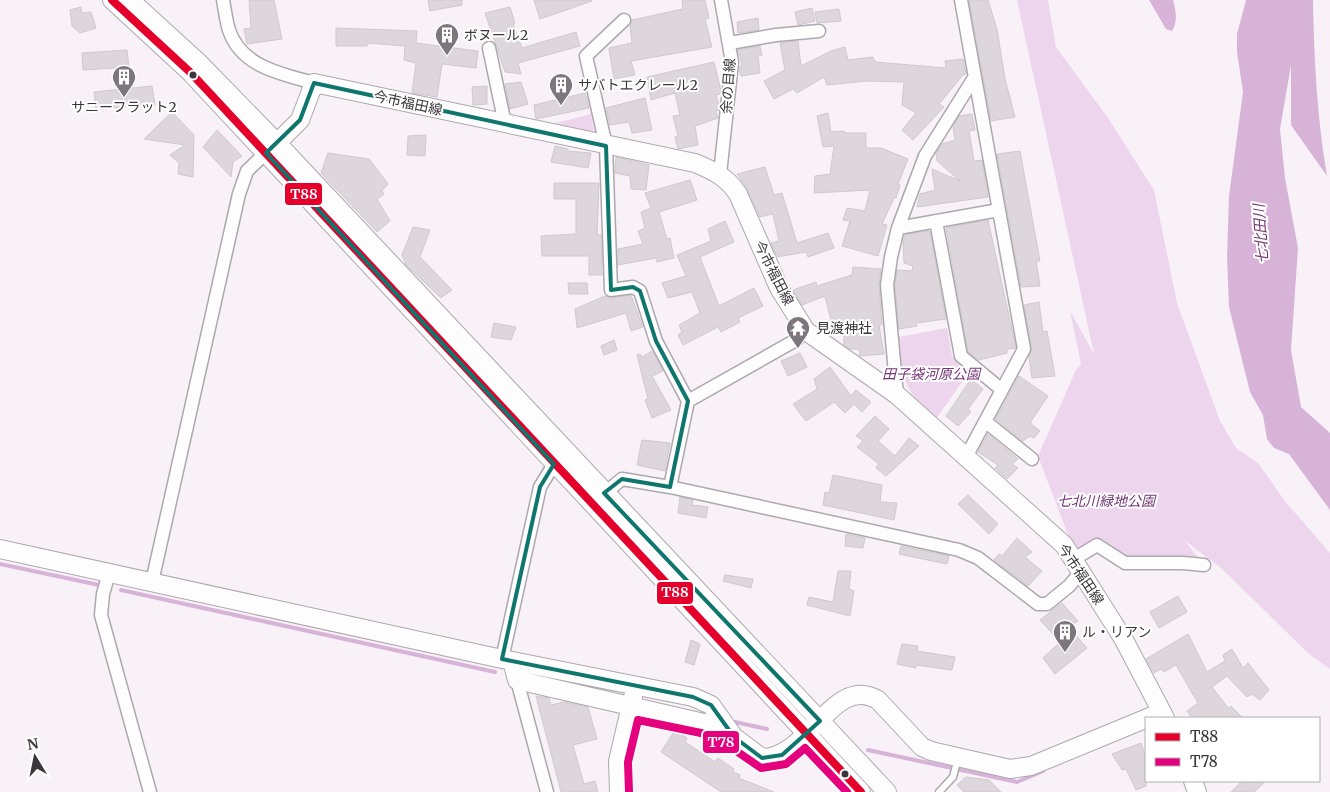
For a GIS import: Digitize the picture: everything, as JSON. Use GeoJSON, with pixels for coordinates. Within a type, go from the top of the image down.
{"type":"FeatureCollection","features":[{"type":"Feature","properties":{"kind":"main road"},"geometry":{"type":"LineString","coordinates":[[112,0],[271,148],[605,494],[887,792]]}},
{"type":"Feature","properties":{"kind":"main road"},"geometry":{"type":"LineString","coordinates":[[130,0],[200,64],[271,148],[554,464],[861,792]]}},
{"type":"Feature","properties":{"kind":"main road"},"geometry":{"type":"LineString","coordinates":[[271,148],[300,120],[314,83]]}},
{"type":"Feature","properties":{"kind":"main road","name":"今市福田線"},"geometry":{"type":"LineString","coordinates":[[314,83],[606,146],[695,163],[720,174],[730,182],[738,194],[779,288],[806,331],[897,395],[1064,545],[1124,640],[1163,715]]}},
{"type":"Feature","properties":{"kind":"main road"},"geometry":{"type":"LineString","coordinates":[[0,549],[507,660],[693,697],[711,705],[734,737]]}},
{"type":"Feature","properties":{"kind":"main road"},"geometry":{"type":"LineString","coordinates":[[507,660],[517,680],[631,708],[704,723],[734,737],[762,758],[782,755],[849,696],[858,694],[869,695],[878,700],[922,747],[957,764],[1010,769],[1021,768],[1145,722]]}},
{"type":"Feature","properties":{"kind":"main road"},"geometry":{"type":"LineString","coordinates":[[618,792],[618,761],[636,686]]}},
{"type":"Feature","properties":{"kind":"street"},"geometry":{"type":"LineString","coordinates":[[223,0],[229,31],[238,47],[249,58],[268,70],[314,83]]}},
{"type":"Feature","properties":{"kind":"street","name":"余の目線"},"geometry":{"type":"LineString","coordinates":[[720,174],[732,62],[721,0]]}},
{"type":"Feature","properties":{"kind":"street"},"geometry":{"type":"LineString","coordinates":[[961,0],[1024,349],[966,457]]}},
{"type":"Feature","properties":{"kind":"street"},"geometry":{"type":"LineString","coordinates":[[624,20],[586,56],[606,146],[612,290],[633,287],[640,292],[656,341],[688,401],[670,487]]}},
{"type":"Feature","properties":{"kind":"street"},"geometry":{"type":"LineString","coordinates":[[730,43],[776,35],[819,31]]}},
{"type":"Feature","properties":{"kind":"street"},"geometry":{"type":"LineString","coordinates":[[490,48],[505,124]]}},
{"type":"Feature","properties":{"kind":"street"},"geometry":{"type":"LineString","coordinates":[[897,395],[887,285],[898,228],[925,156],[974,78]]}},
{"type":"Feature","properties":{"kind":"street"},"geometry":{"type":"LineString","coordinates":[[152,582],[238,194],[246,171],[271,148]]}},
{"type":"Feature","properties":{"kind":"street"},"geometry":{"type":"LineString","coordinates":[[898,228],[999,210]]}},
{"type":"Feature","properties":{"kind":"street"},"geometry":{"type":"LineString","coordinates":[[936,221],[961,356],[1002,390]]}},
{"type":"Feature","properties":{"kind":"street"},"geometry":{"type":"LineString","coordinates":[[688,401],[796,340],[806,331]]}},
{"type":"Feature","properties":{"kind":"street"},"geometry":{"type":"LineString","coordinates":[[986,422],[1032,459]]}},
{"type":"Feature","properties":{"kind":"street"},"geometry":{"type":"LineString","coordinates":[[507,660],[540,487],[554,464]]}},
{"type":"Feature","properties":{"kind":"street"},"geometry":{"type":"LineString","coordinates":[[605,494],[622,479],[670,487],[959,550],[978,558],[1038,604],[1047,604],[1069,586],[1078,565],[1097,545],[1125,563],[1183,563],[1204,566]]}},
{"type":"Feature","properties":{"kind":"street"},"geometry":{"type":"LineString","coordinates":[[109,573],[103,594],[101,615],[150,792]]}},
{"type":"Feature","properties":{"kind":"street"},"geometry":{"type":"LineString","coordinates":[[517,680],[547,792]]}},
{"type":"Feature","properties":{"kind":"lane"},"geometry":{"type":"LineString","coordinates":[[939,792],[953,777],[957,764]]}},
{"type":"Feature","properties":{"kind":"highlighted area"},"geometry":{"type":"Polygon","coordinates":[[[314,83],[606,146],[611,290],[633,287],[640,291],[656,341],[688,401],[670,487],[622,479],[604,493],[820,721],[782,755],[762,758],[734,737],[711,705],[693,697],[502,659],[540,487],[554,464],[266,153],[300,120],[314,83]]]}},
{"type":"Feature","properties":{"kind":"green space","name":"七北川緑地公園"},"geometry":{"type":"Polygon","coordinates":[[[1017,0],[1048,0],[1056,47],[1108,118],[1154,190],[1177,303],[1220,421],[1236,448],[1259,464],[1284,500],[1330,553],[1330,669],[1309,654],[1221,568],[1184,540],[1204,565],[1144,563],[1092,547],[1076,556],[1038,456],[1076,370],[1081,364],[1070,311],[1094,354],[1017,0]]]}},
{"type":"Feature","properties":{"kind":"green space"},"geometry":{"type":"Polygon","coordinates":[[[591,114],[595,140],[537,128],[591,114]]]}},
{"type":"Feature","properties":{"kind":"green space","name":"田子袋河原公園"},"geometry":{"type":"Polygon","coordinates":[[[947,328],[952,356],[969,372],[936,419],[917,399],[906,383],[898,337],[947,328]]]}},
{"type":"Feature","properties":{"kind":"water"},"geometry":{"type":"Polygon","coordinates":[[[1149,0],[1173,0],[1176,16],[1172,31],[1166,29],[1149,0]]]}},
{"type":"Feature","properties":{"kind":"water","name":"七北田川"},"geometry":{"type":"Polygon","coordinates":[[[1246,0],[1313,0],[1317,88],[1327,176],[1291,125],[1291,65],[1280,129],[1285,178],[1298,248],[1291,350],[1301,407],[1330,433],[1330,510],[1289,454],[1274,448],[1267,439],[1263,415],[1250,392],[1229,307],[1227,257],[1229,196],[1243,92],[1237,52],[1237,34],[1246,0]]]}},
{"type":"Feature","properties":{"kind":"building"},"geometry":{"type":"Polygon","coordinates":[[[249,0],[274,0],[282,39],[247,44],[244,29],[251,28],[249,0]]]}},
{"type":"Feature","properties":{"kind":"building"},"geometry":{"type":"Polygon","coordinates":[[[428,0],[462,0],[462,5],[430,11],[428,0]]]}},
{"type":"Feature","properties":{"kind":"building"},"geometry":{"type":"Polygon","coordinates":[[[534,0],[592,0],[592,1],[540,19],[534,0]]]}},
{"type":"Feature","properties":{"kind":"building"},"geometry":{"type":"Polygon","coordinates":[[[682,0],[705,0],[709,18],[705,19],[712,47],[631,61],[635,75],[614,79],[609,48],[632,43],[630,26],[632,20],[683,9],[682,0]]]}},
{"type":"Feature","properties":{"kind":"building"},"geometry":{"type":"Polygon","coordinates":[[[969,0],[988,0],[997,29],[1005,79],[1015,117],[991,121],[969,0]]]}},
{"type":"Feature","properties":{"kind":"building"},"geometry":{"type":"Polygon","coordinates":[[[81,7],[82,13],[91,12],[96,28],[80,33],[72,26],[70,10],[81,7]]]}},
{"type":"Feature","properties":{"kind":"building"},"geometry":{"type":"Polygon","coordinates":[[[510,7],[515,23],[513,23],[522,48],[576,32],[580,46],[518,63],[521,74],[505,72],[485,13],[510,7]]]}},
{"type":"Feature","properties":{"kind":"building"},"geometry":{"type":"Polygon","coordinates":[[[812,8],[815,21],[798,25],[795,12],[812,8]]]}},
{"type":"Feature","properties":{"kind":"building"},"geometry":{"type":"Polygon","coordinates":[[[839,9],[841,21],[817,23],[815,12],[839,9]]]}},
{"type":"Feature","properties":{"kind":"building"},"geometry":{"type":"Polygon","coordinates":[[[758,18],[759,30],[738,33],[737,22],[758,18]]]}},
{"type":"Feature","properties":{"kind":"building"},"geometry":{"type":"Polygon","coordinates":[[[336,28],[417,31],[416,43],[478,51],[476,68],[442,64],[437,97],[412,93],[416,63],[404,60],[405,46],[367,43],[367,46],[336,46],[336,28]]]}},
{"type":"Feature","properties":{"kind":"building"},"geometry":{"type":"Polygon","coordinates":[[[798,41],[801,66],[831,51],[845,47],[848,60],[873,57],[875,62],[946,68],[945,61],[963,59],[966,74],[963,75],[939,104],[944,107],[913,140],[902,130],[916,113],[902,105],[904,82],[867,81],[827,85],[824,77],[797,93],[793,89],[774,99],[764,81],[785,70],[780,43],[798,41]]]}},
{"type":"Feature","properties":{"kind":"building"},"geometry":{"type":"Polygon","coordinates":[[[760,46],[762,55],[758,56],[760,73],[741,76],[739,69],[742,64],[738,50],[760,46]]]}},
{"type":"Feature","properties":{"kind":"building"},"geometry":{"type":"Polygon","coordinates":[[[127,50],[129,67],[83,70],[82,53],[127,50]]]}},
{"type":"Feature","properties":{"kind":"building"},"geometry":{"type":"Polygon","coordinates":[[[714,62],[721,91],[720,94],[716,95],[719,105],[719,110],[716,111],[718,118],[695,126],[698,145],[678,149],[675,137],[678,136],[673,116],[680,115],[675,93],[651,100],[647,77],[714,62]]]}},
{"type":"Feature","properties":{"kind":"building"},"geometry":{"type":"Polygon","coordinates":[[[521,82],[528,104],[510,109],[505,84],[521,82]]]}},
{"type":"Feature","properties":{"kind":"building","name":"サニーフラット2"},"geometry":{"type":"Polygon","coordinates":[[[152,86],[155,105],[96,109],[94,92],[152,86]]]}},
{"type":"Feature","properties":{"kind":"building"},"geometry":{"type":"Polygon","coordinates":[[[487,86],[487,104],[473,105],[472,87],[487,86]]]}},
{"type":"Feature","properties":{"kind":"building","name":"サバトエクレール2"},"geometry":{"type":"Polygon","coordinates":[[[585,93],[589,108],[536,119],[534,105],[585,93]]]}},
{"type":"Feature","properties":{"kind":"building"},"geometry":{"type":"Polygon","coordinates":[[[645,98],[652,130],[632,133],[629,122],[610,125],[606,108],[645,98]]]}},
{"type":"Feature","properties":{"kind":"building"},"geometry":{"type":"Polygon","coordinates":[[[172,112],[194,135],[193,177],[178,174],[179,163],[170,155],[185,145],[144,139],[172,112]]]}},
{"type":"Feature","properties":{"kind":"building"},"geometry":{"type":"Polygon","coordinates":[[[828,113],[831,132],[866,133],[866,148],[881,148],[908,159],[898,184],[900,185],[896,198],[894,198],[882,224],[887,225],[878,256],[842,246],[850,221],[843,220],[847,208],[865,211],[870,190],[814,193],[815,176],[830,174],[834,146],[823,147],[817,116],[828,113]]]}},
{"type":"Feature","properties":{"kind":"building"},"geometry":{"type":"Polygon","coordinates":[[[972,114],[975,130],[969,131],[974,161],[982,160],[988,197],[917,207],[920,194],[935,190],[932,169],[960,181],[937,161],[936,154],[942,144],[955,140],[953,126],[959,116],[972,114]]]}},
{"type":"Feature","properties":{"kind":"building"},"geometry":{"type":"Polygon","coordinates":[[[217,130],[242,156],[233,162],[231,177],[203,147],[217,130]]]}},
{"type":"Feature","properties":{"kind":"building"},"geometry":{"type":"Polygon","coordinates":[[[426,135],[425,156],[407,155],[408,136],[426,135]]]}},
{"type":"Feature","properties":{"kind":"building"},"geometry":{"type":"Polygon","coordinates":[[[555,146],[568,149],[568,151],[591,153],[588,168],[551,162],[555,146]]]}},
{"type":"Feature","properties":{"kind":"building"},"geometry":{"type":"Polygon","coordinates":[[[1020,151],[1040,261],[1036,261],[1040,286],[1021,287],[997,154],[1020,151]]]}},
{"type":"Feature","properties":{"kind":"building"},"geometry":{"type":"Polygon","coordinates":[[[328,153],[369,159],[388,184],[382,191],[384,194],[377,199],[390,221],[377,232],[321,173],[328,153]]]}},
{"type":"Feature","properties":{"kind":"building"},"geometry":{"type":"Polygon","coordinates":[[[616,157],[649,165],[646,190],[631,189],[630,176],[615,173],[616,157]]]}},
{"type":"Feature","properties":{"kind":"building"},"geometry":{"type":"Polygon","coordinates":[[[765,167],[774,195],[782,193],[797,243],[828,233],[834,248],[808,257],[806,252],[777,257],[771,243],[779,241],[773,214],[760,217],[747,188],[737,174],[765,167]]]}},
{"type":"Feature","properties":{"kind":"building"},"geometry":{"type":"Polygon","coordinates":[[[690,180],[697,200],[659,212],[667,239],[670,238],[674,258],[657,262],[656,258],[618,265],[618,249],[643,244],[638,231],[645,228],[641,212],[651,208],[645,193],[690,180]]]}},
{"type":"Feature","properties":{"kind":"building"},"geometry":{"type":"Polygon","coordinates":[[[554,183],[599,183],[597,235],[601,235],[602,275],[589,275],[589,256],[542,256],[541,236],[576,234],[576,199],[554,199],[554,183]]]}},
{"type":"Feature","properties":{"kind":"building"},"geometry":{"type":"Polygon","coordinates":[[[988,220],[1016,348],[1007,349],[1007,353],[979,360],[968,352],[946,228],[988,220]]]}},
{"type":"Feature","properties":{"kind":"building"},"geometry":{"type":"Polygon","coordinates":[[[725,221],[734,242],[700,257],[719,306],[754,288],[763,306],[738,318],[740,322],[721,332],[718,327],[683,345],[678,335],[682,332],[679,325],[700,313],[692,292],[668,298],[662,283],[686,276],[677,255],[711,241],[708,229],[725,221]]]}},
{"type":"Feature","properties":{"kind":"building"},"geometry":{"type":"Polygon","coordinates":[[[413,227],[430,230],[420,257],[452,290],[441,298],[406,265],[402,255],[413,227]]]}},
{"type":"Feature","properties":{"kind":"building"},"geometry":{"type":"Polygon","coordinates":[[[930,232],[946,319],[916,323],[917,326],[899,329],[895,285],[897,270],[912,271],[913,266],[904,263],[903,243],[905,235],[930,232]]]}},
{"type":"Feature","properties":{"kind":"building"},"geometry":{"type":"Polygon","coordinates":[[[853,267],[881,269],[879,286],[882,325],[879,325],[884,354],[860,356],[859,349],[850,349],[844,345],[844,327],[830,335],[819,328],[818,323],[831,320],[825,296],[802,305],[793,290],[816,282],[817,286],[852,275],[853,267]]]}},
{"type":"Feature","properties":{"kind":"building"},"geometry":{"type":"Polygon","coordinates":[[[568,283],[587,283],[588,294],[569,294],[568,283]]]}},
{"type":"Feature","properties":{"kind":"building"},"geometry":{"type":"Polygon","coordinates":[[[631,295],[643,327],[631,331],[626,313],[577,328],[575,309],[605,296],[612,298],[631,295]]]}},
{"type":"Feature","properties":{"kind":"building"},"geometry":{"type":"Polygon","coordinates":[[[1039,302],[1043,332],[1047,331],[1055,376],[1032,378],[1029,357],[1032,348],[1024,305],[1039,302]]]}},
{"type":"Feature","properties":{"kind":"building"},"geometry":{"type":"Polygon","coordinates":[[[494,323],[516,327],[511,340],[491,337],[494,323]]]}},
{"type":"Feature","properties":{"kind":"building"},"geometry":{"type":"Polygon","coordinates":[[[614,340],[617,350],[604,355],[601,346],[614,340]]]}},
{"type":"Feature","properties":{"kind":"building"},"geometry":{"type":"Polygon","coordinates":[[[652,351],[663,371],[652,376],[671,410],[652,418],[645,400],[648,399],[637,355],[640,354],[642,357],[652,351]]]}},
{"type":"Feature","properties":{"kind":"building"},"geometry":{"type":"Polygon","coordinates":[[[800,353],[807,367],[788,376],[781,361],[800,353]]]}},
{"type":"Feature","properties":{"kind":"building"},"geometry":{"type":"Polygon","coordinates":[[[830,367],[851,396],[856,390],[871,402],[862,412],[854,404],[845,413],[834,402],[806,421],[793,404],[817,389],[814,379],[830,367]]]}},
{"type":"Feature","properties":{"kind":"building"},"geometry":{"type":"Polygon","coordinates":[[[1019,376],[1048,396],[1030,423],[1040,431],[1034,438],[1030,436],[1023,441],[996,419],[1019,376]]]}},
{"type":"Feature","properties":{"kind":"building"},"geometry":{"type":"Polygon","coordinates":[[[971,379],[983,389],[968,409],[971,412],[958,426],[946,416],[971,379]]]}},
{"type":"Feature","properties":{"kind":"building"},"geometry":{"type":"Polygon","coordinates":[[[875,416],[889,429],[878,441],[895,456],[909,438],[919,446],[886,476],[876,468],[879,464],[857,447],[863,441],[856,436],[875,416]]]}},
{"type":"Feature","properties":{"kind":"building"},"geometry":{"type":"Polygon","coordinates":[[[988,434],[1018,459],[1012,464],[1018,468],[1007,479],[995,468],[998,465],[978,452],[988,434]]]}},
{"type":"Feature","properties":{"kind":"building"},"geometry":{"type":"Polygon","coordinates":[[[642,440],[670,443],[665,471],[637,465],[642,440]]]}},
{"type":"Feature","properties":{"kind":"building"},"geometry":{"type":"Polygon","coordinates":[[[833,475],[882,485],[880,502],[897,503],[894,520],[823,505],[825,492],[829,493],[833,475]]]}},
{"type":"Feature","properties":{"kind":"building"},"geometry":{"type":"Polygon","coordinates":[[[968,495],[998,524],[989,534],[958,504],[968,495]]]}},
{"type":"Feature","properties":{"kind":"building"},"geometry":{"type":"Polygon","coordinates":[[[680,497],[693,500],[692,505],[708,507],[706,518],[678,513],[680,497]]]}},
{"type":"Feature","properties":{"kind":"building"},"geometry":{"type":"Polygon","coordinates":[[[846,534],[865,538],[863,548],[845,546],[846,534]]]}},
{"type":"Feature","properties":{"kind":"building"},"geometry":{"type":"Polygon","coordinates":[[[1017,538],[1032,552],[1025,557],[1042,571],[1028,586],[994,560],[999,554],[1002,556],[1017,538]]]}},
{"type":"Feature","properties":{"kind":"building"},"geometry":{"type":"Polygon","coordinates":[[[901,546],[949,556],[947,564],[899,554],[901,546]]]}},
{"type":"Feature","properties":{"kind":"building"},"geometry":{"type":"Polygon","coordinates":[[[838,571],[851,571],[849,589],[854,591],[850,616],[807,605],[809,597],[833,602],[838,571]]]}},
{"type":"Feature","properties":{"kind":"building"},"geometry":{"type":"Polygon","coordinates":[[[725,575],[753,579],[751,588],[723,581],[725,575]]]}},
{"type":"Feature","properties":{"kind":"building"},"geometry":{"type":"Polygon","coordinates":[[[1178,596],[1187,612],[1159,628],[1150,612],[1178,596]]]}},
{"type":"Feature","properties":{"kind":"building"},"geometry":{"type":"Polygon","coordinates":[[[1062,603],[1078,621],[1068,626],[1087,648],[1055,674],[1043,658],[1060,642],[1040,620],[1062,603]]]}},
{"type":"Feature","properties":{"kind":"building"},"geometry":{"type":"Polygon","coordinates":[[[1188,634],[1207,672],[1225,661],[1223,655],[1232,649],[1243,668],[1248,663],[1269,690],[1260,700],[1252,694],[1247,697],[1227,676],[1212,687],[1229,709],[1231,706],[1242,717],[1191,717],[1187,711],[1198,703],[1176,665],[1164,672],[1161,669],[1154,673],[1146,659],[1188,634]]]}},
{"type":"Feature","properties":{"kind":"building"},"geometry":{"type":"Polygon","coordinates":[[[691,640],[700,644],[694,665],[685,662],[691,640]]]}},
{"type":"Feature","properties":{"kind":"building"},"geometry":{"type":"Polygon","coordinates":[[[902,644],[918,646],[917,651],[955,657],[952,670],[916,665],[916,668],[897,664],[902,644]]]}},
{"type":"Feature","properties":{"kind":"building"},"geometry":{"type":"Polygon","coordinates":[[[536,696],[549,698],[551,705],[564,702],[588,707],[597,739],[573,745],[584,784],[595,781],[598,792],[561,792],[536,696]]]}},
{"type":"Feature","properties":{"kind":"building"},"geometry":{"type":"Polygon","coordinates":[[[675,730],[687,738],[685,742],[715,762],[718,758],[734,769],[733,772],[740,775],[739,778],[774,792],[721,792],[661,752],[675,730]]]}},
{"type":"Feature","properties":{"kind":"building"},"geometry":{"type":"Polygon","coordinates":[[[1141,743],[1145,755],[1146,786],[1136,790],[1126,769],[1122,770],[1112,754],[1141,743]]]}},
{"type":"Feature","properties":{"kind":"building"},"geometry":{"type":"Polygon","coordinates":[[[966,777],[989,780],[1001,792],[964,792],[957,785],[966,777]]]}},
{"type":"Feature","properties":{"kind":"building"},"geometry":{"type":"Polygon","coordinates":[[[1241,782],[1265,782],[1254,792],[1231,792],[1241,782]]]}},
{"type":"Feature","properties":{"kind":"waterway"},"geometry":{"type":"LineString","coordinates":[[0,564],[99,585]]}},
{"type":"Feature","properties":{"kind":"waterway"},"geometry":{"type":"LineString","coordinates":[[121,590],[495,672]]}},
{"type":"Feature","properties":{"kind":"waterway"},"geometry":{"type":"LineString","coordinates":[[735,722],[767,729]]}},
{"type":"Feature","properties":{"kind":"waterway"},"geometry":{"type":"LineString","coordinates":[[868,750],[1017,782],[1043,771]]}},
{"type":"Feature","properties":{"kind":"transit line","name":"T88"},"geometry":{"type":"LineString","coordinates":[[112,0],[191,73],[861,792]]}},
{"type":"Feature","properties":{"kind":"transit line","name":"T78"},"geometry":{"type":"LineString","coordinates":[[629,792],[628,762],[638,720],[701,733],[729,746],[761,768],[786,764],[805,748],[847,792]]}},
{"type":"Feature","properties":{"kind":"place","name":"ボヌール2"},"geometry":{"type":"Point","coordinates":[447,56]}},
{"type":"Feature","properties":{"kind":"place","name":"サニーフラット2"},"geometry":{"type":"Point","coordinates":[124,98]}},
{"type":"Feature","properties":{"kind":"place","name":"サバトエクレール2"},"geometry":{"type":"Point","coordinates":[561,106]}},
{"type":"Feature","properties":{"kind":"place","name":"見渡神社"},"geometry":{"type":"Point","coordinates":[798,349]}},
{"type":"Feature","properties":{"kind":"place","name":"ル・リアン"},"geometry":{"type":"Point","coordinates":[1065,653]}}]}
